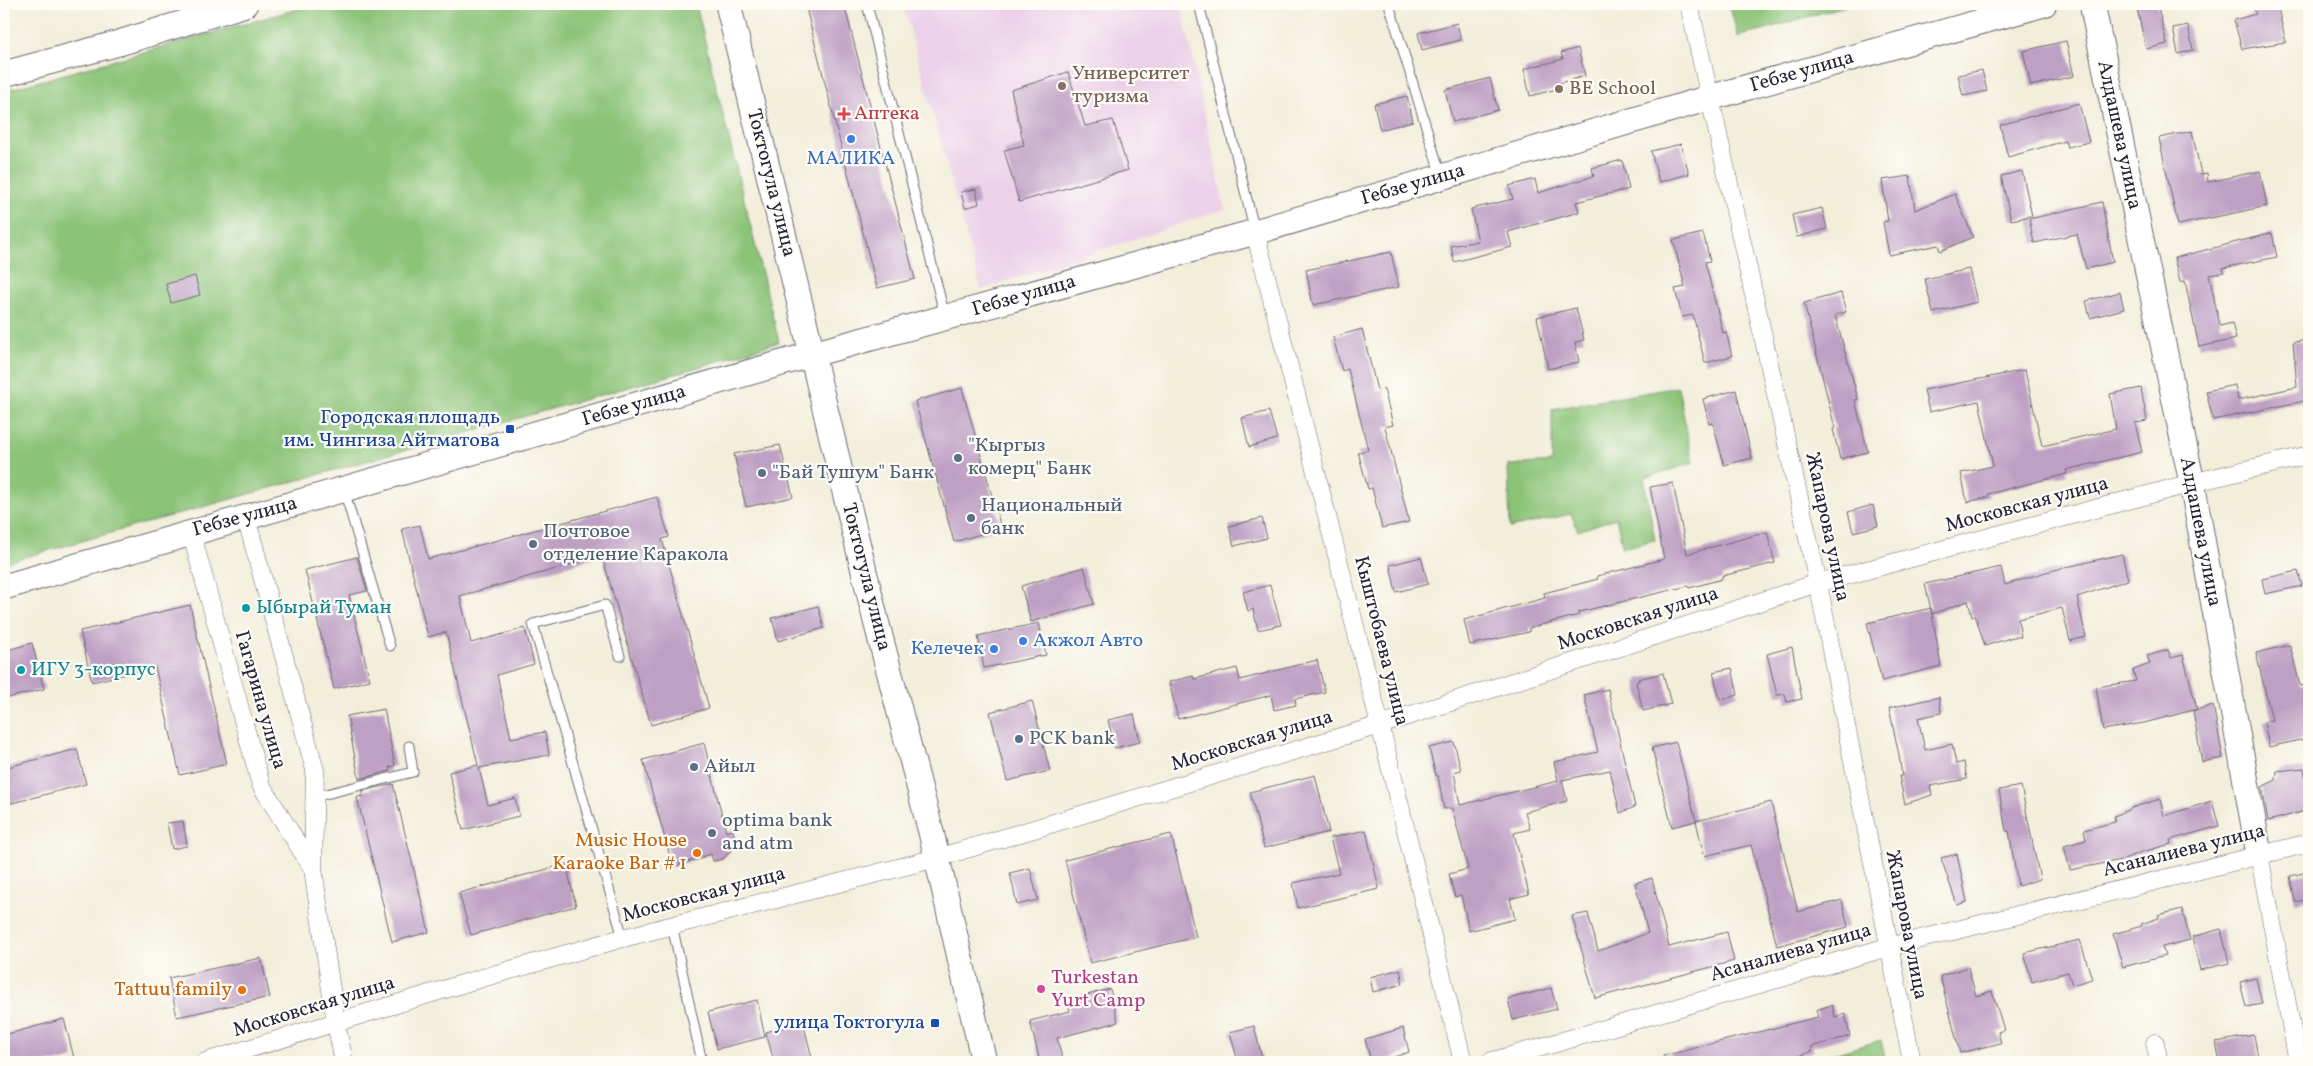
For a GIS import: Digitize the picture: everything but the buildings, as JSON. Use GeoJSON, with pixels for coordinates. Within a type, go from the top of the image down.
{"type":"FeatureCollection","features":[{"type":"Feature","properties":{"kind":"main road"},"geometry":{"type":"LineString","coordinates":[[4,74],[118,43],[245,4]]}},
{"type":"Feature","properties":{"kind":"main road","name":"Токтогула улица"},"geometry":{"type":"LineString","coordinates":[[728,4],[876,621],[937,858],[984,1062]]}},
{"type":"Feature","properties":{"kind":"main road","name":"Гебзе улица"},"geometry":{"type":"LineString","coordinates":[[4,587],[813,354],[1255,232],[1709,98],[2044,4]]}},
{"type":"Feature","properties":{"kind":"main road","name":"Алдашева улица"},"geometry":{"type":"LineString","coordinates":[[2092,4],[2192,483],[2259,854]]}},
{"type":"Feature","properties":{"kind":"street","name":"Жапарова улица"},"geometry":{"type":"LineString","coordinates":[[1689,4],[1818,583],[1912,1062]]}},
{"type":"Feature","properties":{"kind":"street","name":"Кыштобаева улица"},"geometry":{"type":"LineString","coordinates":[[1255,232],[1463,1062]]}},
{"type":"Feature","properties":{"kind":"street","name":"Московская улица"},"geometry":{"type":"LineString","coordinates":[[205,1062],[472,981],[623,938],[937,858],[1380,725],[1818,583],[2192,483],[2309,455]]}},
{"type":"Feature","properties":{"kind":"street","name":"Гагарина улица"},"geometry":{"type":"LineString","coordinates":[[246,517],[315,770],[314,869],[336,1023],[344,1062]]}},
{"type":"Feature","properties":{"kind":"street","name":"Гагарина улица"},"geometry":{"type":"LineString","coordinates":[[191,532],[261,785],[314,869]]}},
{"type":"Feature","properties":{"kind":"street","name":"Асаналиева улица"},"geometry":{"type":"LineString","coordinates":[[1490,1062],[1888,947],[2309,843]]}},
{"type":"Feature","properties":{"kind":"street","name":"Алдашева улица"},"geometry":{"type":"LineString","coordinates":[[2259,854],[2298,1062]]}},
{"type":"Feature","properties":{"kind":"street"},"geometry":{"type":"LineString","coordinates":[[2155,1044],[2159,1062]]}},
{"type":"Feature","properties":{"kind":"lane"},"geometry":{"type":"LineString","coordinates":[[867,4],[945,318]]}},
{"type":"Feature","properties":{"kind":"lane"},"geometry":{"type":"LineString","coordinates":[[1199,4],[1255,232]]}},
{"type":"Feature","properties":{"kind":"lane"},"geometry":{"type":"LineString","coordinates":[[1389,4],[1441,177]]}},
{"type":"Feature","properties":{"kind":"lane"},"geometry":{"type":"LineString","coordinates":[[344,490],[390,646]]}},
{"type":"Feature","properties":{"kind":"lane"},"geometry":{"type":"LineString","coordinates":[[620,656],[605,605],[533,624],[623,938]]}},
{"type":"Feature","properties":{"kind":"lane"},"geometry":{"type":"LineString","coordinates":[[314,797],[413,772],[409,746]]}},
{"type":"Feature","properties":{"kind":"lane"},"geometry":{"type":"LineString","coordinates":[[672,925],[702,1062]]}},
{"type":"Feature","properties":{"kind":"shaded area","name":"Университет туризма"},"geometry":{"type":"Polygon","coordinates":[[[903,4],[1181,4],[1225,209],[981,290],[903,4]]]}},
{"type":"Feature","properties":{"kind":"green space"},"geometry":{"type":"Polygon","coordinates":[[[315,4],[696,4],[779,342],[679,373],[4,563],[4,91],[315,4]]]}},
{"type":"Feature","properties":{"kind":"green space"},"geometry":{"type":"Polygon","coordinates":[[[1729,4],[1852,4],[1738,37],[1729,4]]]}},
{"type":"Feature","properties":{"kind":"green space"},"geometry":{"type":"Polygon","coordinates":[[[1678,387],[1693,463],[1644,478],[1655,540],[1623,548],[1616,518],[1578,531],[1571,514],[1510,528],[1508,465],[1552,462],[1552,409],[1678,387]]]}},
{"type":"Feature","properties":{"kind":"green space"},"geometry":{"type":"Polygon","coordinates":[[[1881,1040],[1886,1062],[1807,1062],[1881,1040]]]}},
{"type":"Feature","properties":{"kind":"place","name":"Университет туризма"},"geometry":{"type":"Point","coordinates":[1062,86]}},
{"type":"Feature","properties":{"kind":"place","name":"BE School"},"geometry":{"type":"Point","coordinates":[1559,89]}},
{"type":"Feature","properties":{"kind":"place","name":"Аптека"},"geometry":{"type":"Point","coordinates":[844,114]}},
{"type":"Feature","properties":{"kind":"place","name":"МАЛИКА"},"geometry":{"type":"Point","coordinates":[851,139]}},
{"type":"Feature","properties":{"kind":"place","name":"Городская площадь им. Чингиза Айтматова"},"geometry":{"type":"Point","coordinates":[510,429]}},
{"type":"Feature","properties":{"kind":"place","name":"\"Кыргыз комерц\" Банк"},"geometry":{"type":"Point","coordinates":[958,458]}},
{"type":"Feature","properties":{"kind":"place","name":"\"Бай Тушум\" Банк"},"geometry":{"type":"Point","coordinates":[762,473]}},
{"type":"Feature","properties":{"kind":"place","name":"Национальный банк"},"geometry":{"type":"Point","coordinates":[971,518]}},
{"type":"Feature","properties":{"kind":"place","name":"Почтовое отделение Каракола"},"geometry":{"type":"Point","coordinates":[533,544]}},
{"type":"Feature","properties":{"kind":"place","name":"Ыбырай Туман"},"geometry":{"type":"Point","coordinates":[246,608]}},
{"type":"Feature","properties":{"kind":"place","name":"Акжол Авто"},"geometry":{"type":"Point","coordinates":[1023,641]}},
{"type":"Feature","properties":{"kind":"place","name":"Келечек"},"geometry":{"type":"Point","coordinates":[994,649]}},
{"type":"Feature","properties":{"kind":"place","name":"ИГУ 3-корпус"},"geometry":{"type":"Point","coordinates":[21,670]}},
{"type":"Feature","properties":{"kind":"place","name":"PCK bank"},"geometry":{"type":"Point","coordinates":[1019,739]}},
{"type":"Feature","properties":{"kind":"place","name":"Айыл"},"geometry":{"type":"Point","coordinates":[694,767]}},
{"type":"Feature","properties":{"kind":"place","name":"optima bank and atm"},"geometry":{"type":"Point","coordinates":[712,833]}},
{"type":"Feature","properties":{"kind":"place","name":"Music House Karaoke Bar # 1"},"geometry":{"type":"Point","coordinates":[697,853]}},
{"type":"Feature","properties":{"kind":"place","name":"Turkestan Yurt Camp"},"geometry":{"type":"Point","coordinates":[1041,989]}},
{"type":"Feature","properties":{"kind":"place","name":"Tattuu family"},"geometry":{"type":"Point","coordinates":[242,990]}},
{"type":"Feature","properties":{"kind":"place","name":"улица Токтогула"},"geometry":{"type":"Point","coordinates":[935,1023]}}]}
